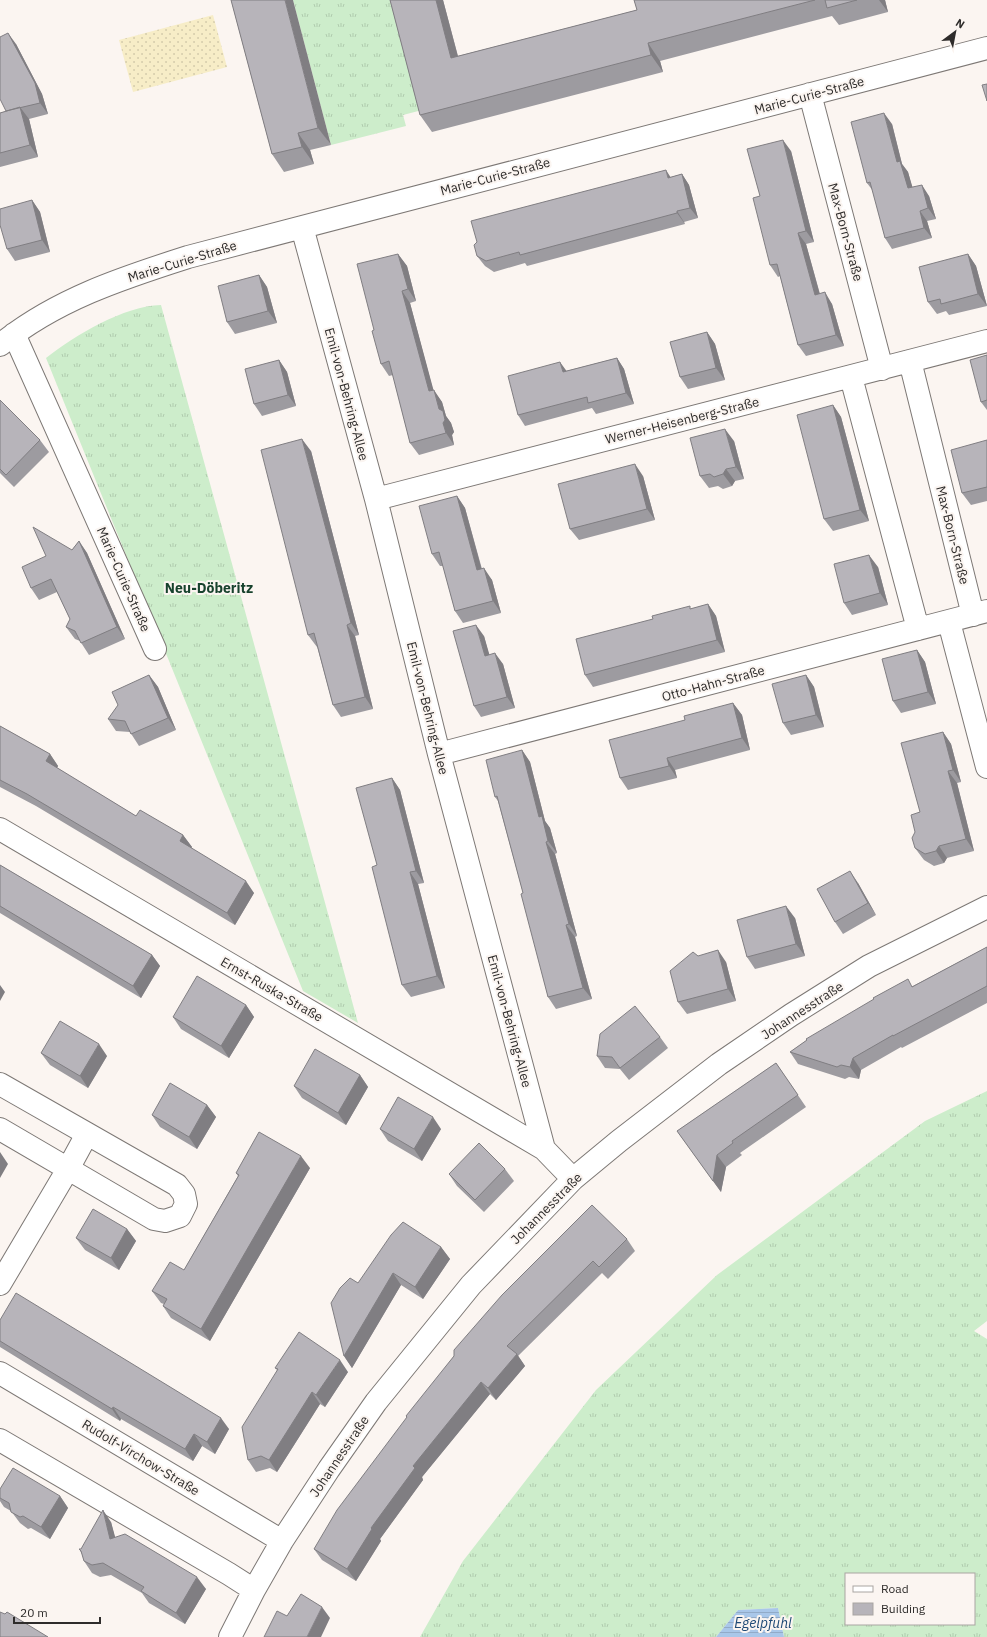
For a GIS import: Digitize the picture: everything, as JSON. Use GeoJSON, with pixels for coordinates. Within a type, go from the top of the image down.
{"type":"FeatureCollection","features":[{"type":"Feature","properties":{"kind":"street","name":"Marie-Curie-Straße"},"geometry":{"type":"LineString","coordinates":[[155,649],[4,339],[88,291],[188,257],[987,48]]}},
{"type":"Feature","properties":{"kind":"street","name":"Max-Born-Straße"},"geometry":{"type":"LineString","coordinates":[[810,94],[882,369]]}},
{"type":"Feature","properties":{"kind":"street","name":"Emil-von-Behring-Allee"},"geometry":{"type":"LineString","coordinates":[[302,227],[376,499],[439,754],[544,1149],[573,1179]]}},
{"type":"Feature","properties":{"kind":"street","name":"Werner-Heisenberg-Straße"},"geometry":{"type":"LineString","coordinates":[[376,499],[987,341]]}},
{"type":"Feature","properties":{"kind":"street","name":"Max-Born-Straße"},"geometry":{"type":"LineString","coordinates":[[910,361],[980,613]]}},
{"type":"Feature","properties":{"kind":"street"},"geometry":{"type":"LineString","coordinates":[[851,376],[918,630]]}},
{"type":"Feature","properties":{"kind":"street","name":"Otto-Hahn-Straße"},"geometry":{"type":"LineString","coordinates":[[439,754],[980,613]]}},
{"type":"Feature","properties":{"kind":"street"},"geometry":{"type":"LineString","coordinates":[[949,622],[987,767]]}},
{"type":"Feature","properties":{"kind":"street","name":"Ernst-Ruska-Straße"},"geometry":{"type":"LineString","coordinates":[[0,829],[544,1149]]}},
{"type":"Feature","properties":{"kind":"street","name":"Johannesstraße"},"geometry":{"type":"LineString","coordinates":[[230,1637],[254,1590],[282,1541],[329,1469],[376,1402],[471,1285],[573,1179],[619,1141],[720,1064],[791,1015],[869,966],[987,907]]}},
{"type":"Feature","properties":{"kind":"street"},"geometry":{"type":"LineString","coordinates":[[0,1084],[177,1185],[184,1194],[186,1204],[180,1216],[166,1221],[154,1219],[0,1129]]}},
{"type":"Feature","properties":{"kind":"street"},"geometry":{"type":"LineString","coordinates":[[0,1284],[87,1134]]}},
{"type":"Feature","properties":{"kind":"street","name":"Rudolf-Virchow-Straße"},"geometry":{"type":"LineString","coordinates":[[0,1373],[282,1541]]}},
{"type":"Feature","properties":{"kind":"street"},"geometry":{"type":"LineString","coordinates":[[0,1440],[254,1590]]}},
{"type":"Feature","properties":{"kind":"green space"},"geometry":{"type":"Polygon","coordinates":[[[293,0],[397,0],[426,109],[403,115],[406,126],[331,145],[293,0]]]}},
{"type":"Feature","properties":{"kind":"green space"},"geometry":{"type":"Polygon","coordinates":[[[161,305],[358,1023],[303,991],[46,358],[71,340],[100,323],[132,310],[161,305]]]}},
{"type":"Feature","properties":{"kind":"green space"},"geometry":{"type":"Polygon","coordinates":[[[987,1091],[987,1321],[974,1331],[987,1339],[987,1637],[784,1637],[778,1608],[738,1610],[716,1637],[420,1637],[463,1561],[596,1390],[717,1275],[925,1121],[987,1091]]]}},
{"type":"Feature","properties":{"kind":"sand"},"geometry":{"type":"Polygon","coordinates":[[[213,15],[227,67],[133,92],[119,40],[213,15]]]}},
{"type":"Feature","properties":{"kind":"water","name":"Egelpfuhl"},"geometry":{"type":"Polygon","coordinates":[[[778,1608],[784,1637],[716,1637],[738,1610],[778,1608]]]}},
{"type":"Feature","properties":{"kind":"building"},"geometry":{"type":"Polygon","coordinates":[[[231,0],[285,0],[318,128],[298,133],[302,147],[272,154],[231,0]]]}},
{"type":"Feature","properties":{"kind":"building"},"geometry":{"type":"Polygon","coordinates":[[[390,0],[436,0],[451,58],[637,10],[634,0],[815,0],[648,43],[651,55],[420,115],[390,0]]]}},
{"type":"Feature","properties":{"kind":"building"},"geometry":{"type":"Polygon","coordinates":[[[825,0],[857,0],[827,8],[825,0]]]}},
{"type":"Feature","properties":{"kind":"building"},"geometry":{"type":"Polygon","coordinates":[[[8,33],[35,83],[40,103],[6,111],[0,99],[0,37],[8,33]]]}},
{"type":"Feature","properties":{"kind":"building"},"geometry":{"type":"Polygon","coordinates":[[[987,84],[987,101],[982,85],[987,84]]]}},
{"type":"Feature","properties":{"kind":"building"},"geometry":{"type":"Polygon","coordinates":[[[20,107],[30,145],[0,153],[0,113],[20,107]]]}},
{"type":"Feature","properties":{"kind":"building"},"geometry":{"type":"Polygon","coordinates":[[[884,113],[897,162],[900,161],[908,188],[922,185],[928,208],[920,211],[924,228],[885,238],[870,182],[867,183],[851,122],[884,113]]]}},
{"type":"Feature","properties":{"kind":"building"},"geometry":{"type":"Polygon","coordinates":[[[783,140],[806,231],[798,233],[815,295],[825,292],[836,335],[798,345],[777,264],[770,265],[753,198],[760,196],[747,149],[783,140]]]}},
{"type":"Feature","properties":{"kind":"building"},"geometry":{"type":"Polygon","coordinates":[[[666,170],[668,178],[682,174],[690,208],[677,211],[677,213],[520,255],[519,252],[486,261],[477,256],[474,245],[477,242],[471,221],[666,170]]]}},
{"type":"Feature","properties":{"kind":"building"},"geometry":{"type":"Polygon","coordinates":[[[32,200],[42,240],[7,249],[0,225],[0,209],[32,200]]]}},
{"type":"Feature","properties":{"kind":"building"},"geometry":{"type":"Polygon","coordinates":[[[398,254],[408,289],[402,291],[429,391],[434,390],[439,409],[443,411],[445,420],[443,423],[446,433],[410,443],[389,361],[381,364],[357,264],[398,254]]]}},
{"type":"Feature","properties":{"kind":"building"},"geometry":{"type":"Polygon","coordinates":[[[968,254],[978,294],[941,304],[940,299],[928,302],[919,267],[968,254]]]}},
{"type":"Feature","properties":{"kind":"building"},"geometry":{"type":"Polygon","coordinates":[[[259,275],[268,311],[227,322],[218,286],[259,275]]]}},
{"type":"Feature","properties":{"kind":"building"},"geometry":{"type":"Polygon","coordinates":[[[707,332],[716,368],[680,377],[670,342],[707,332]]]}},
{"type":"Feature","properties":{"kind":"building"},"geometry":{"type":"Polygon","coordinates":[[[987,355],[987,400],[981,402],[970,360],[987,355]]]}},
{"type":"Feature","properties":{"kind":"building"},"geometry":{"type":"Polygon","coordinates":[[[617,358],[626,393],[588,403],[587,397],[518,415],[508,376],[560,362],[563,372],[617,358]]]}},
{"type":"Feature","properties":{"kind":"building"},"geometry":{"type":"Polygon","coordinates":[[[279,360],[288,395],[254,404],[245,369],[279,360]]]}},
{"type":"Feature","properties":{"kind":"building"},"geometry":{"type":"Polygon","coordinates":[[[0,400],[40,440],[6,475],[0,469],[0,400]]]}},
{"type":"Feature","properties":{"kind":"building"},"geometry":{"type":"Polygon","coordinates":[[[833,405],[860,510],[824,519],[797,415],[833,405]]]}},
{"type":"Feature","properties":{"kind":"building"},"geometry":{"type":"Polygon","coordinates":[[[725,429],[736,467],[726,469],[723,474],[714,477],[710,474],[700,476],[690,438],[725,429]]]}},
{"type":"Feature","properties":{"kind":"building"},"geometry":{"type":"Polygon","coordinates":[[[302,439],[351,623],[347,625],[365,697],[333,705],[314,633],[308,635],[261,450],[302,439]]]}},
{"type":"Feature","properties":{"kind":"building"},"geometry":{"type":"Polygon","coordinates":[[[987,440],[987,487],[962,493],[951,450],[987,440]]]}},
{"type":"Feature","properties":{"kind":"building"},"geometry":{"type":"Polygon","coordinates":[[[635,464],[647,509],[570,529],[558,484],[635,464]]]}},
{"type":"Feature","properties":{"kind":"building"},"geometry":{"type":"Polygon","coordinates":[[[457,496],[477,570],[484,568],[493,601],[455,611],[439,552],[432,554],[419,506],[457,496]]]}},
{"type":"Feature","properties":{"kind":"building"},"geometry":{"type":"Polygon","coordinates":[[[33,527],[72,550],[79,541],[117,627],[81,643],[75,631],[66,627],[70,619],[51,579],[31,588],[22,567],[46,556],[33,527]]]}},
{"type":"Feature","properties":{"kind":"building"},"geometry":{"type":"Polygon","coordinates":[[[869,555],[880,593],[844,603],[834,564],[869,555]]]}},
{"type":"Feature","properties":{"kind":"building"},"geometry":{"type":"Polygon","coordinates":[[[708,604],[717,640],[585,675],[576,639],[653,619],[652,616],[690,606],[690,609],[708,604]]]}},
{"type":"Feature","properties":{"kind":"building"},"geometry":{"type":"Polygon","coordinates":[[[476,625],[485,656],[495,653],[507,697],[474,706],[453,631],[476,625]]]}},
{"type":"Feature","properties":{"kind":"building"},"geometry":{"type":"Polygon","coordinates":[[[917,650],[928,692],[893,701],[882,659],[917,650]]]}},
{"type":"Feature","properties":{"kind":"building"},"geometry":{"type":"Polygon","coordinates":[[[149,675],[168,718],[131,734],[125,721],[108,719],[118,705],[112,692],[149,675]]]}},
{"type":"Feature","properties":{"kind":"building"},"geometry":{"type":"Polygon","coordinates":[[[806,675],[816,715],[783,723],[772,684],[806,675]]]}},
{"type":"Feature","properties":{"kind":"building"},"geometry":{"type":"Polygon","coordinates":[[[733,703],[742,738],[667,758],[669,766],[620,778],[609,740],[685,720],[684,716],[733,703]]]}},
{"type":"Feature","properties":{"kind":"building"},"geometry":{"type":"Polygon","coordinates":[[[0,726],[50,754],[46,761],[136,816],[140,810],[183,835],[180,841],[246,881],[227,913],[27,794],[0,780],[0,726]]]}},
{"type":"Feature","properties":{"kind":"building"},"geometry":{"type":"Polygon","coordinates":[[[943,732],[953,770],[948,771],[966,839],[939,846],[936,851],[925,854],[915,848],[912,838],[915,832],[911,815],[920,812],[901,743],[943,732]]]}},
{"type":"Feature","properties":{"kind":"building"},"geometry":{"type":"Polygon","coordinates":[[[522,750],[539,817],[542,816],[548,841],[546,842],[569,924],[566,925],[583,988],[548,997],[521,894],[523,893],[497,796],[495,797],[486,760],[522,750]]]}},
{"type":"Feature","properties":{"kind":"building"},"geometry":{"type":"Polygon","coordinates":[[[392,778],[416,871],[410,872],[437,976],[402,985],[372,867],[377,865],[356,788],[392,778]]]}},
{"type":"Feature","properties":{"kind":"building"},"geometry":{"type":"Polygon","coordinates":[[[0,865],[152,955],[133,986],[0,906],[0,865]]]}},
{"type":"Feature","properties":{"kind":"building"},"geometry":{"type":"Polygon","coordinates":[[[850,871],[868,903],[835,922],[817,889],[850,871]]]}},
{"type":"Feature","properties":{"kind":"building"},"geometry":{"type":"Polygon","coordinates":[[[786,906],[796,944],[747,957],[737,920],[786,906]]]}},
{"type":"Feature","properties":{"kind":"building"},"geometry":{"type":"Polygon","coordinates":[[[987,947],[987,986],[893,1035],[853,1058],[850,1067],[841,1065],[837,1067],[790,1052],[807,1040],[806,1039],[874,999],[873,998],[908,979],[912,987],[987,947]]]}},
{"type":"Feature","properties":{"kind":"building"},"geometry":{"type":"Polygon","coordinates":[[[718,950],[728,989],[678,1002],[670,971],[693,952],[698,956],[718,950]]]}},
{"type":"Feature","properties":{"kind":"building"},"geometry":{"type":"Polygon","coordinates":[[[197,976],[246,1005],[221,1046],[173,1017],[197,976]]]}},
{"type":"Feature","properties":{"kind":"building"},"geometry":{"type":"Polygon","coordinates":[[[635,1006],[660,1037],[620,1068],[612,1057],[597,1056],[600,1034],[635,1006]]]}},
{"type":"Feature","properties":{"kind":"building"},"geometry":{"type":"Polygon","coordinates":[[[60,1021],[99,1044],[80,1076],[41,1053],[60,1021]]]}},
{"type":"Feature","properties":{"kind":"building"},"geometry":{"type":"Polygon","coordinates":[[[315,1049],[360,1075],[338,1113],[294,1086],[315,1049]]]}},
{"type":"Feature","properties":{"kind":"building"},"geometry":{"type":"Polygon","coordinates":[[[776,1063],[798,1095],[732,1141],[733,1143],[717,1155],[713,1181],[677,1131],[776,1063]]]}},
{"type":"Feature","properties":{"kind":"building"},"geometry":{"type":"Polygon","coordinates":[[[170,1083],[207,1105],[189,1137],[152,1115],[170,1083]]]}},
{"type":"Feature","properties":{"kind":"building"},"geometry":{"type":"Polygon","coordinates":[[[398,1097],[433,1117],[414,1149],[380,1129],[398,1097]]]}},
{"type":"Feature","properties":{"kind":"building"},"geometry":{"type":"Polygon","coordinates":[[[259,1132],[301,1156],[201,1329],[163,1306],[167,1299],[152,1291],[170,1262],[184,1270],[239,1175],[236,1173],[259,1132]]]}},
{"type":"Feature","properties":{"kind":"building"},"geometry":{"type":"Polygon","coordinates":[[[479,1143],[505,1169],[475,1200],[449,1174],[479,1143]]]}},
{"type":"Feature","properties":{"kind":"building"},"geometry":{"type":"Polygon","coordinates":[[[592,1205],[627,1239],[599,1267],[593,1261],[507,1346],[517,1354],[488,1388],[481,1382],[413,1466],[415,1468],[371,1528],[372,1529],[347,1569],[314,1549],[337,1510],[407,1417],[406,1416],[454,1356],[454,1350],[502,1295],[592,1205]]]}},
{"type":"Feature","properties":{"kind":"building"},"geometry":{"type":"Polygon","coordinates":[[[93,1209],[127,1229],[111,1258],[76,1238],[93,1209]]]}},
{"type":"Feature","properties":{"kind":"building"},"geometry":{"type":"Polygon","coordinates":[[[403,1222],[441,1247],[415,1287],[393,1273],[344,1356],[331,1303],[340,1288],[350,1278],[358,1283],[391,1235],[403,1222]]]}},
{"type":"Feature","properties":{"kind":"building"},"geometry":{"type":"Polygon","coordinates":[[[16,1293],[221,1418],[207,1442],[194,1434],[185,1449],[113,1407],[112,1409],[0,1341],[0,1320],[16,1293]]]}},
{"type":"Feature","properties":{"kind":"building"},"geometry":{"type":"Polygon","coordinates":[[[299,1332],[340,1360],[316,1395],[312,1392],[269,1460],[261,1456],[248,1460],[242,1427],[278,1369],[275,1368],[299,1332]]]}},
{"type":"Feature","properties":{"kind":"building"},"geometry":{"type":"Polygon","coordinates":[[[13,1468],[60,1496],[41,1527],[23,1516],[20,1517],[11,1512],[9,1503],[0,1498],[0,1489],[13,1468]]]}},
{"type":"Feature","properties":{"kind":"building"},"geometry":{"type":"Polygon","coordinates":[[[103,1510],[110,1539],[125,1534],[197,1577],[176,1613],[141,1591],[144,1587],[103,1563],[92,1565],[84,1561],[79,1549],[81,1549],[103,1510]]]}},
{"type":"Feature","properties":{"kind":"building"},"geometry":{"type":"Polygon","coordinates":[[[301,1594],[322,1607],[307,1637],[264,1637],[277,1611],[287,1616],[301,1594]]]}},
{"type":"Feature","properties":{"kind":"building"},"geometry":{"type":"Polygon","coordinates":[[[0,1612],[5,1614],[7,1612],[48,1637],[0,1637],[0,1612]]]}},
{"type":"Feature","properties":{"kind":"district","name":"Neu-Döberitz"},"geometry":{"type":"Point","coordinates":[209,588]}}]}
